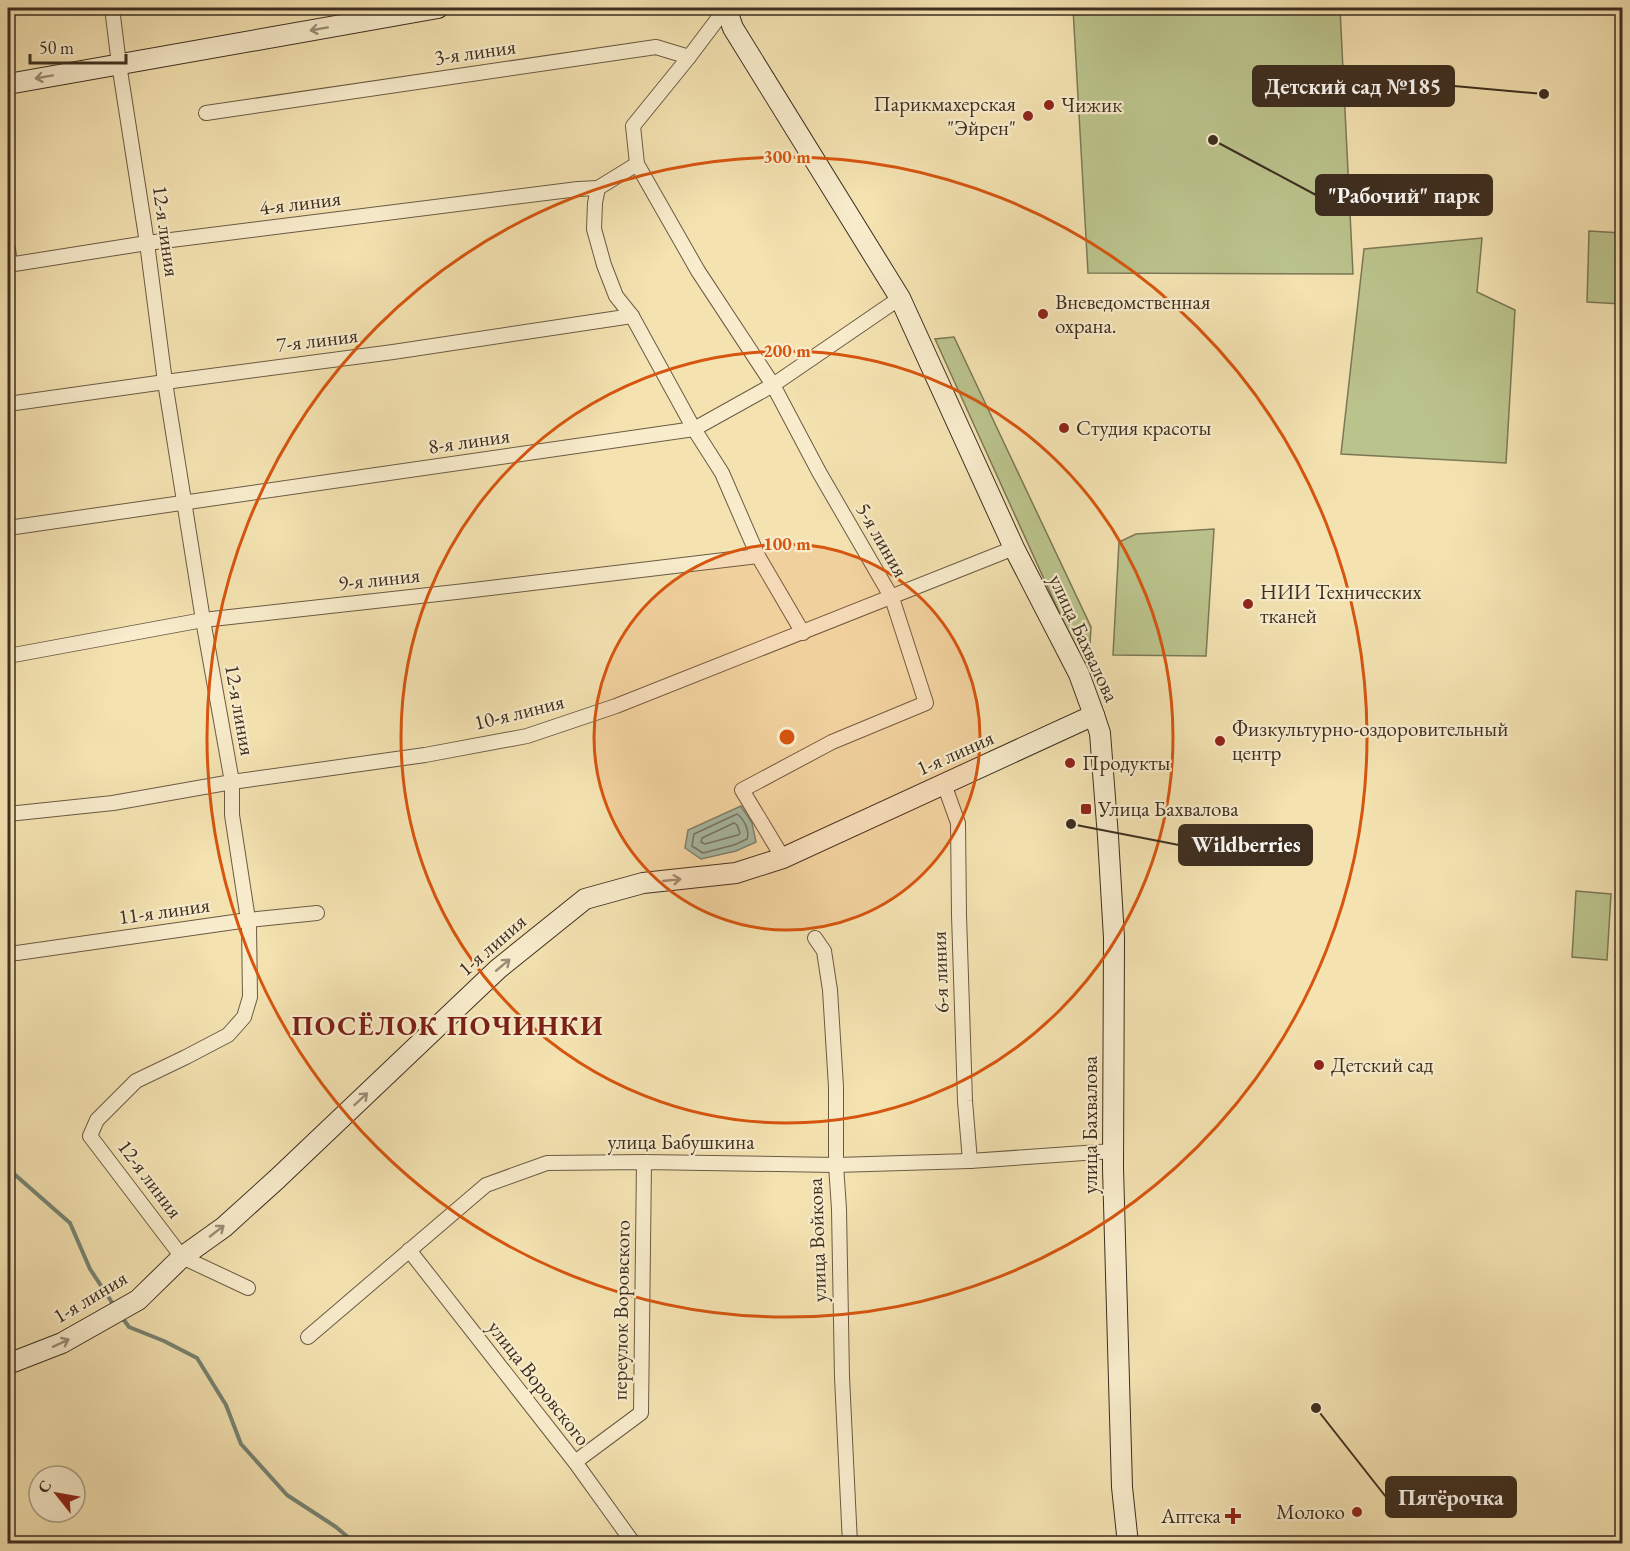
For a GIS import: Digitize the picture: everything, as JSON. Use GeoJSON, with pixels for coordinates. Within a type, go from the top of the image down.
{"type":"FeatureCollection","features":[{"type":"Feature","properties":{"kind":"street","name":"12-я линия"},"geometry":{"type":"LineString","coordinates":[[112,8],[165,382],[203,620],[232,782],[232,815],[248,920],[250,997],[244,1017],[228,1035],[136,1081],[97,1120],[90,1136],[182,1257]]}},
{"type":"Feature","properties":{"kind":"street"},"geometry":{"type":"LineString","coordinates":[[8,84],[438,8]]}},
{"type":"Feature","properties":{"kind":"street"},"geometry":{"type":"LineString","coordinates":[[726,8],[633,126],[637,164],[598,188],[594,228],[604,266],[616,296],[632,316],[694,429],[722,473],[758,556],[803,633]]}},
{"type":"Feature","properties":{"kind":"street","name":"улица Бахвалова"},"geometry":{"type":"LineString","coordinates":[[726,8],[733,28],[900,298],[1014,548],[1079,674],[1100,733],[1114,938],[1113,1151],[1122,1487],[1128,1544]]}},
{"type":"Feature","properties":{"kind":"street","name":"3-я линия"},"geometry":{"type":"LineString","coordinates":[[206,113],[656,47],[689,57]]}},
{"type":"Feature","properties":{"kind":"street","name":"5-я линия"},"geometry":{"type":"LineString","coordinates":[[637,164],[698,272],[773,385],[819,472],[892,598],[926,703],[832,742],[742,790],[783,858]]}},
{"type":"Feature","properties":{"kind":"street","name":"4-я линия"},"geometry":{"type":"LineString","coordinates":[[9,265],[147,243],[598,188]]}},
{"type":"Feature","properties":{"kind":"street"},"geometry":{"type":"LineString","coordinates":[[8,249],[9,265]]}},
{"type":"Feature","properties":{"kind":"street","name":"8-я линия"},"geometry":{"type":"LineString","coordinates":[[8,528],[694,429],[773,385],[900,298]]}},
{"type":"Feature","properties":{"kind":"street","name":"7-я линия"},"geometry":{"type":"LineString","coordinates":[[8,404],[393,352],[632,316]]}},
{"type":"Feature","properties":{"kind":"street","name":"10-я линия"},"geometry":{"type":"LineString","coordinates":[[8,814],[113,803],[527,736],[616,706],[1014,548]]}},
{"type":"Feature","properties":{"kind":"street","name":"9-я линия"},"geometry":{"type":"LineString","coordinates":[[8,656],[203,620],[758,556]]}},
{"type":"Feature","properties":{"kind":"street","name":"1-я линия"},"geometry":{"type":"LineString","coordinates":[[8,1364],[62,1343],[138,1300],[182,1257],[224,1227],[277,1179],[498,969],[585,899],[643,883],[735,873],[783,858],[1095,715]]}},
{"type":"Feature","properties":{"kind":"street","name":"6-я линия"},"geometry":{"type":"LineString","coordinates":[[944,784],[958,823],[965,1090],[970,1161]]}},
{"type":"Feature","properties":{"kind":"street","name":"11-я линия"},"geometry":{"type":"LineString","coordinates":[[17,953],[248,920],[317,913]]}},
{"type":"Feature","properties":{"kind":"street","name":"улица Войкова"},"geometry":{"type":"LineString","coordinates":[[815,938],[824,951],[830,990],[836,1087],[842,1377],[850,1544]]}},
{"type":"Feature","properties":{"kind":"street","name":"улица Бабушкина"},"geometry":{"type":"LineString","coordinates":[[308,1336],[486,1185],[547,1163],[836,1165],[970,1161],[1113,1151]]}},
{"type":"Feature","properties":{"kind":"street","name":"переулок Воровского"},"geometry":{"type":"LineString","coordinates":[[575,1462],[641,1413],[644,1162]]}},
{"type":"Feature","properties":{"kind":"street","name":"улица Воровского"},"geometry":{"type":"LineString","coordinates":[[409,1250],[575,1462],[634,1544]]}},
{"type":"Feature","properties":{"kind":"street"},"geometry":{"type":"LineString","coordinates":[[182,1257],[248,1288]]}},
{"type":"Feature","properties":{"kind":"green space"},"geometry":{"type":"Polygon","coordinates":[[[1073,8],[1340,8],[1353,274],[1088,273],[1073,8]]]}},
{"type":"Feature","properties":{"kind":"green space"},"geometry":{"type":"Polygon","coordinates":[[[1589,231],[1622,233],[1622,304],[1587,302],[1589,231]]]}},
{"type":"Feature","properties":{"kind":"green space"},"geometry":{"type":"Polygon","coordinates":[[[1482,238],[1477,292],[1515,310],[1506,463],[1341,454],[1364,249],[1482,238]]]}},
{"type":"Feature","properties":{"kind":"green space"},"geometry":{"type":"Polygon","coordinates":[[[954,337],[1091,627],[1088,676],[935,339],[954,337]]]}},
{"type":"Feature","properties":{"kind":"green space"},"geometry":{"type":"Polygon","coordinates":[[[1214,529],[1206,656],[1113,655],[1119,542],[1136,534],[1214,529]]]}},
{"type":"Feature","properties":{"kind":"green space"},"geometry":{"type":"Polygon","coordinates":[[[1576,891],[1611,894],[1607,960],[1572,957],[1576,891]]]}},
{"type":"Feature","properties":{"kind":"water"},"geometry":{"type":"Polygon","coordinates":[[[741,806],[752,823],[756,842],[736,851],[701,859],[685,848],[688,830],[741,806]]]}},
{"type":"Feature","properties":{"kind":"waterway"},"geometry":{"type":"LineString","coordinates":[[8,1159],[13,1173],[70,1223],[90,1269],[115,1307]]}},
{"type":"Feature","properties":{"kind":"waterway"},"geometry":{"type":"LineString","coordinates":[[121,1316],[129,1327],[197,1358],[226,1405],[241,1444],[287,1495],[336,1527],[356,1544]]}},
{"type":"Feature","properties":{"kind":"place","name":"Детский сад №185"},"geometry":{"type":"Point","coordinates":[1544,94]}},
{"type":"Feature","properties":{"kind":"place","name":"Чижик"},"geometry":{"type":"Point","coordinates":[1049,105]}},
{"type":"Feature","properties":{"kind":"place","name":"Парикмахерская \"Эйрен\""},"geometry":{"type":"Point","coordinates":[1028,116]}},
{"type":"Feature","properties":{"kind":"place","name":"\"Рабочий\" парк"},"geometry":{"type":"Point","coordinates":[1213,140]}},
{"type":"Feature","properties":{"kind":"place","name":"Вневедомственная охрана."},"geometry":{"type":"Point","coordinates":[1043,314]}},
{"type":"Feature","properties":{"kind":"place","name":"Студия красоты"},"geometry":{"type":"Point","coordinates":[1064,428]}},
{"type":"Feature","properties":{"kind":"place","name":"НИИ Технических тканей"},"geometry":{"type":"Point","coordinates":[1248,604]}},
{"type":"Feature","properties":{"kind":"place","name":"Физкультурно-оздоровительный центр"},"geometry":{"type":"Point","coordinates":[1220,741]}},
{"type":"Feature","properties":{"kind":"place","name":"Продукты"},"geometry":{"type":"Point","coordinates":[1070,763]}},
{"type":"Feature","properties":{"kind":"place","name":"Улица Бахвалова"},"geometry":{"type":"Point","coordinates":[1086,809]}},
{"type":"Feature","properties":{"kind":"place","name":"Wildberries"},"geometry":{"type":"Point","coordinates":[1071,824]}},
{"type":"Feature","properties":{"kind":"place","name":"Детский сад"},"geometry":{"type":"Point","coordinates":[1319,1065]}},
{"type":"Feature","properties":{"kind":"place","name":"Пятёрочка"},"geometry":{"type":"Point","coordinates":[1316,1408]}},
{"type":"Feature","properties":{"kind":"place","name":"Молоко"},"geometry":{"type":"Point","coordinates":[1357,1512]}},
{"type":"Feature","properties":{"kind":"place","name":"Аптека"},"geometry":{"type":"Point","coordinates":[1233,1516]}},
{"type":"Feature","properties":{"kind":"district","name":"ПОСЁЛОК ПОЧИНКИ"},"geometry":{"type":"Point","coordinates":[448,1026]}}]}
